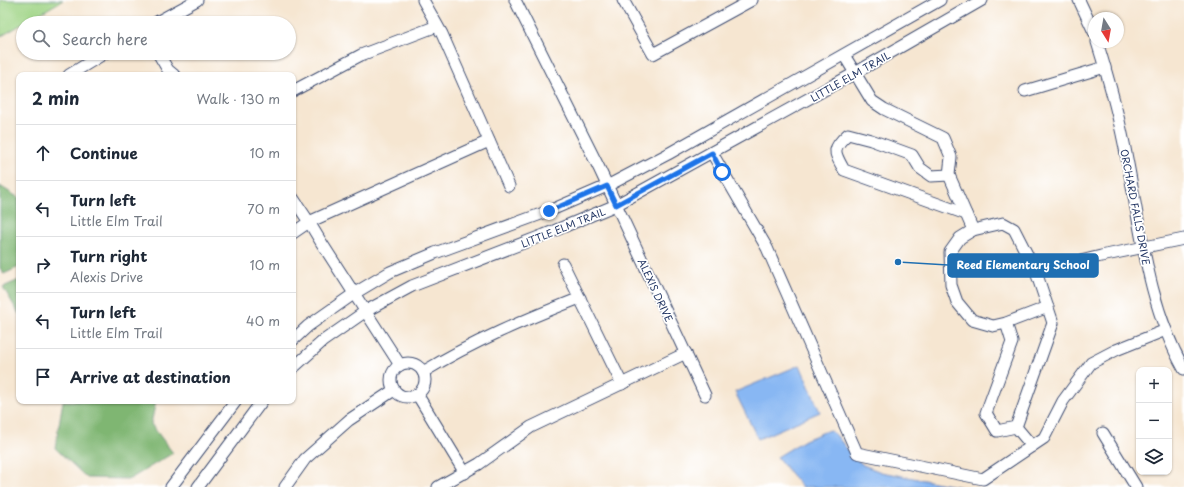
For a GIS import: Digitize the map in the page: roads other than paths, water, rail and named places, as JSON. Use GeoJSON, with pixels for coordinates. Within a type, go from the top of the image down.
{"type":"FeatureCollection","features":[{"type":"Feature","properties":{"kind":"street"},"geometry":{"type":"LineString","coordinates":[[168,16],[197,0]]}},
{"type":"Feature","properties":{"kind":"street"},"geometry":{"type":"LineString","coordinates":[[423,0],[437,26],[509,186]]}},
{"type":"Feature","properties":{"kind":"street","name":"ALEXIS DRIVE"},"geometry":{"type":"LineString","coordinates":[[515,0],[607,186],[705,395]]}},
{"type":"Feature","properties":{"kind":"street"},"geometry":{"type":"LineString","coordinates":[[623,0],[653,54],[752,0]]}},
{"type":"Feature","properties":{"kind":"street","name":"LITTLE ELM TRAIL"},"geometry":{"type":"LineString","coordinates":[[296,337],[308,326],[355,293],[390,272],[435,253],[549,211],[607,186],[668,154],[940,0]]}},
{"type":"Feature","properties":{"kind":"street","name":"LITTLE ELM TRAIL"},"geometry":{"type":"LineString","coordinates":[[296,365],[323,341],[366,311],[412,286],[544,235],[616,205],[855,73],[982,0]]}},
{"type":"Feature","properties":{"kind":"street"},"geometry":{"type":"LineString","coordinates":[[1079,0],[1088,19]]}},
{"type":"Feature","properties":{"kind":"street"},"geometry":{"type":"LineString","coordinates":[[296,89],[361,55],[437,26]]}},
{"type":"Feature","properties":{"kind":"street","name":"ORCHARD FALLS DRIVE"},"geometry":{"type":"LineString","coordinates":[[1099,48],[1127,157],[1143,247],[1155,302],[1184,369]]}},
{"type":"Feature","properties":{"kind":"street"},"geometry":{"type":"LineString","coordinates":[[844,54],[872,101],[884,109],[943,138],[951,157],[949,175],[973,230]]}},
{"type":"Feature","properties":{"kind":"street"},"geometry":{"type":"LineString","coordinates":[[74,72],[94,60]]}},
{"type":"Feature","properties":{"kind":"street"},"geometry":{"type":"LineString","coordinates":[[162,60],[170,72]]}},
{"type":"Feature","properties":{"kind":"street"},"geometry":{"type":"LineString","coordinates":[[1025,90],[1105,67]]}},
{"type":"Feature","properties":{"kind":"street"},"geometry":{"type":"LineString","coordinates":[[949,175],[931,176],[920,168],[912,155],[872,140],[848,134],[838,143],[836,154],[844,170],[966,214]]}},
{"type":"Feature","properties":{"kind":"street"},"geometry":{"type":"LineString","coordinates":[[296,231],[309,222],[489,142]]}},
{"type":"Feature","properties":{"kind":"street"},"geometry":{"type":"LineString","coordinates":[[712,153],[767,248],[857,453],[983,479],[1044,438],[1063,401],[1091,363],[1116,350],[1166,330]]}},
{"type":"Feature","properties":{"kind":"street"},"geometry":{"type":"LineString","coordinates":[[296,202],[400,365]]}},
{"type":"Feature","properties":{"kind":"street"},"geometry":{"type":"LineString","coordinates":[[1016,427],[1053,323],[1048,307],[1036,272],[1014,229],[1003,223],[973,230],[960,238],[950,252],[952,285],[957,302],[972,320],[993,326],[1006,323],[1048,307]]}},
{"type":"Feature","properties":{"kind":"street"},"geometry":{"type":"LineString","coordinates":[[1036,272],[1184,239]]}},
{"type":"Feature","properties":{"kind":"street"},"geometry":{"type":"LineString","coordinates":[[563,264],[622,384]]}},
{"type":"Feature","properties":{"kind":"street"},"geometry":{"type":"LineString","coordinates":[[423,372],[453,353],[510,325],[580,298]]}},
{"type":"Feature","properties":{"kind":"street"},"geometry":{"type":"LineString","coordinates":[[1006,323],[1012,342],[986,412],[997,431],[1016,427]]}},
{"type":"Feature","properties":{"kind":"street"},"geometry":{"type":"LineString","coordinates":[[438,487],[479,464],[531,427],[686,353]]}},
{"type":"Feature","properties":{"kind":"street"},"geometry":{"type":"LineString","coordinates":[[410,364],[419,368],[423,372],[425,382],[424,387],[417,394],[407,397],[398,394],[394,390],[392,385],[392,374],[400,365],[410,364]]}},
{"type":"Feature","properties":{"kind":"street"},"geometry":{"type":"LineString","coordinates":[[285,487],[305,459],[349,420],[394,390]]}},
{"type":"Feature","properties":{"kind":"street"},"geometry":{"type":"LineString","coordinates":[[417,394],[464,473]]}},
{"type":"Feature","properties":{"kind":"street"},"geometry":{"type":"LineString","coordinates":[[171,487],[234,404]]}},
{"type":"Feature","properties":{"kind":"street"},"geometry":{"type":"LineString","coordinates":[[198,487],[260,404]]}},
{"type":"Feature","properties":{"kind":"street"},"geometry":{"type":"LineString","coordinates":[[1016,427],[1032,446]]}},
{"type":"Feature","properties":{"kind":"street"},"geometry":{"type":"LineString","coordinates":[[1103,432],[1134,486]]}},
{"type":"Feature","properties":{"kind":"water"},"geometry":{"type":"Polygon","coordinates":[[[800,365],[820,412],[758,439],[735,392],[800,365]]]}},
{"type":"Feature","properties":{"kind":"water"},"geometry":{"type":"Polygon","coordinates":[[[829,430],[836,435],[851,454],[863,465],[881,472],[961,487],[802,487],[777,457],[805,440],[829,430]]]}},
{"type":"Feature","properties":{"kind":"place","name":"Reed Elementary School"},"geometry":{"type":"Point","coordinates":[898,262]}}]}
